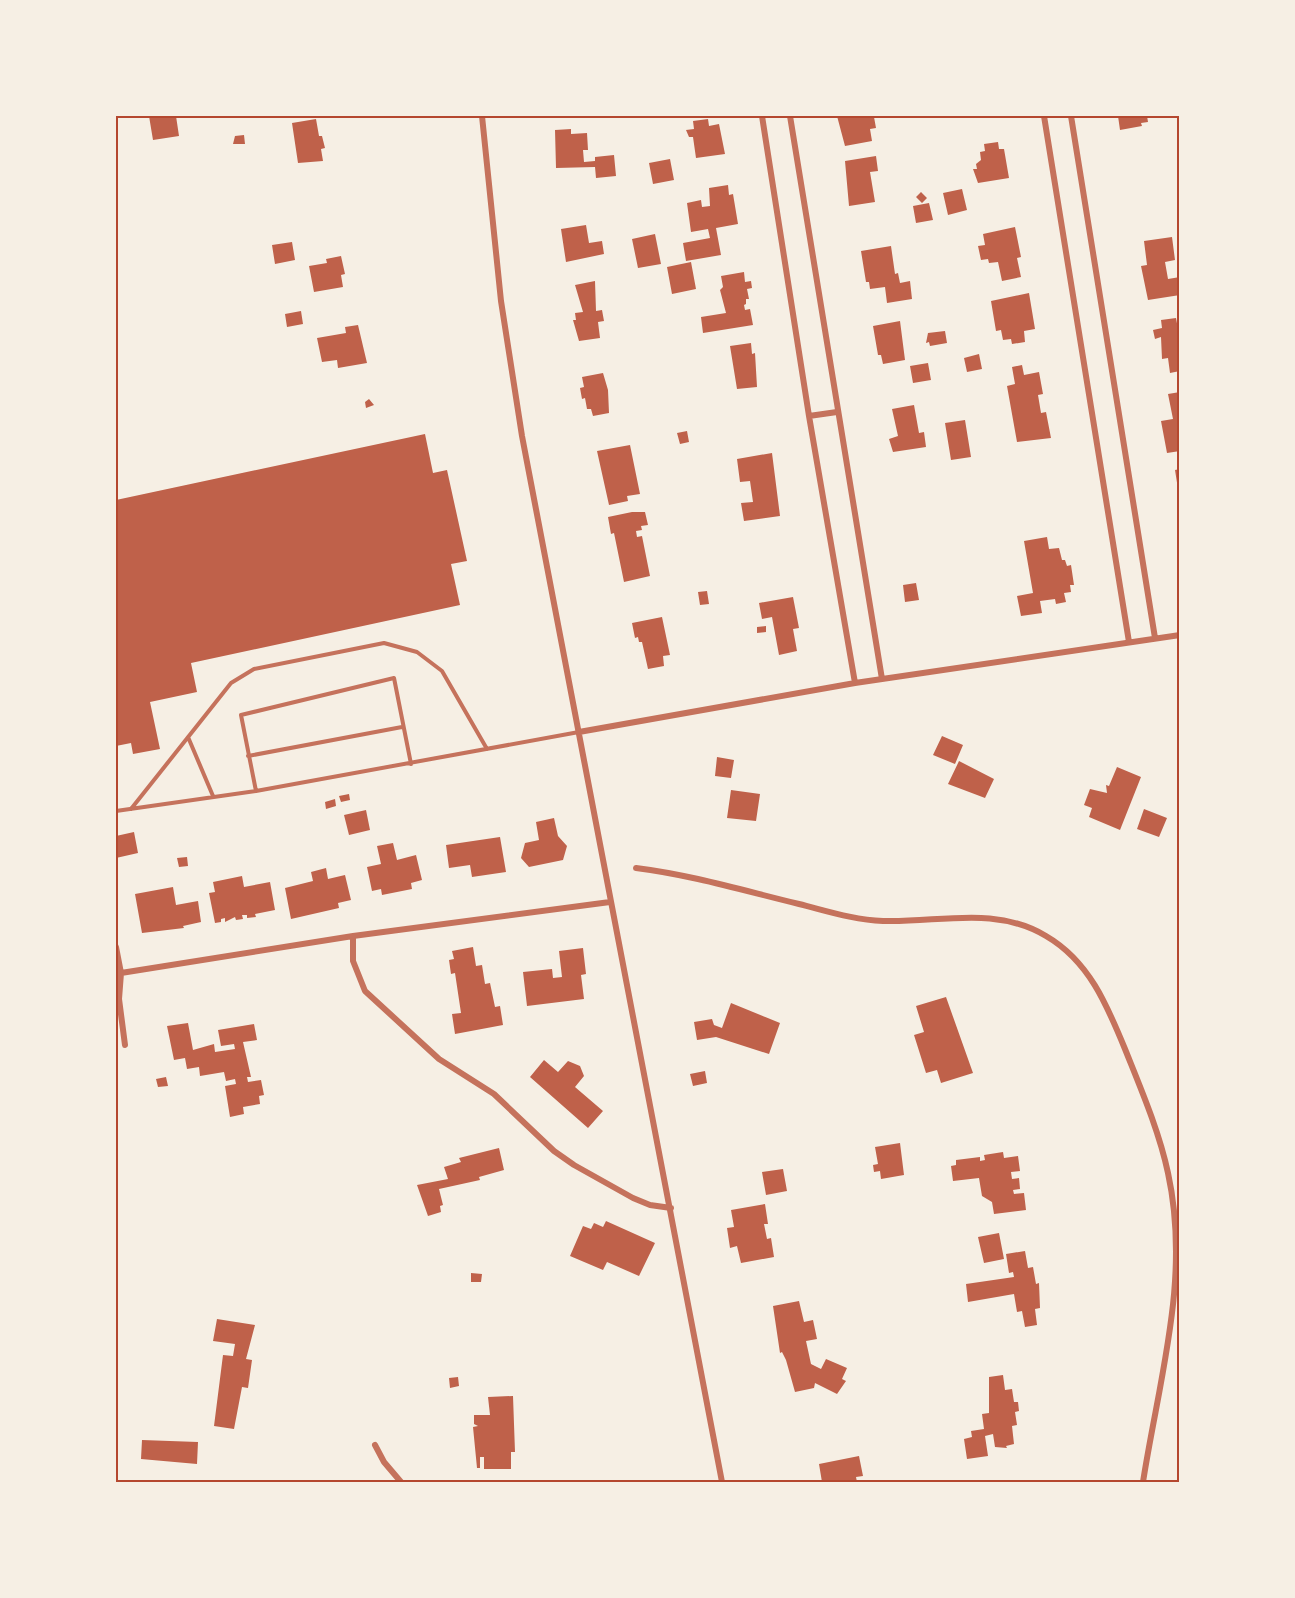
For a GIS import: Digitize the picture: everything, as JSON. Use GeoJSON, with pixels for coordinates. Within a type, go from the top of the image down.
{"type":"FeatureCollection","features":[{"type":"Feature","properties":{"kind":"street"},"geometry":{"type":"LineString","coordinates":[[482,116],[501,301],[522,436],[722,1482]]}},
{"type":"Feature","properties":{"kind":"street"},"geometry":{"type":"LineString","coordinates":[[762,116],[809,416],[855,683]]}},
{"type":"Feature","properties":{"kind":"street"},"geometry":{"type":"LineString","coordinates":[[790,116],[882,679]]}},
{"type":"Feature","properties":{"kind":"street"},"geometry":{"type":"LineString","coordinates":[[1044,116],[1129,642]]}},
{"type":"Feature","properties":{"kind":"street"},"geometry":{"type":"LineString","coordinates":[[1071,116],[1155,638]]}},
{"type":"Feature","properties":{"kind":"street"},"geometry":{"type":"LineString","coordinates":[[809,416],[837,412]]}},
{"type":"Feature","properties":{"kind":"street"},"geometry":{"type":"LineString","coordinates":[[579,732],[855,683],[1179,634]]}},
{"type":"Feature","properties":{"kind":"street"},"geometry":{"type":"LineString","coordinates":[[636,868],[674,873],[860,920],[910,921],[969,916],[1001,918],[1046,936],[1080,964],[1096,985],[1132,1066],[1168,1173],[1175,1217],[1177,1254],[1173,1315],[1143,1482]]}},
{"type":"Feature","properties":{"kind":"street"},"geometry":{"type":"LineString","coordinates":[[121,973],[353,936],[610,902]]}},
{"type":"Feature","properties":{"kind":"street"},"geometry":{"type":"LineString","coordinates":[[353,936],[353,961],[365,991],[439,1059],[494,1094],[554,1151],[574,1165],[633,1198],[671,1208]]}},
{"type":"Feature","properties":{"kind":"street"},"geometry":{"type":"LineString","coordinates":[[116,947],[121,973],[118,999],[125,1045]]}},
{"type":"Feature","properties":{"kind":"street"},"geometry":{"type":"LineString","coordinates":[[375,1445],[384,1462],[400,1482]]}},
{"type":"Feature","properties":{"kind":"lane"},"geometry":{"type":"LineString","coordinates":[[131,809],[231,683],[254,669],[384,643],[417,652],[442,671],[487,749]]}},
{"type":"Feature","properties":{"kind":"lane"},"geometry":{"type":"LineString","coordinates":[[256,791],[241,715],[394,678],[402,728],[411,764]]}},
{"type":"Feature","properties":{"kind":"lane"},"geometry":{"type":"LineString","coordinates":[[248,756],[402,728]]}},
{"type":"Feature","properties":{"kind":"lane"},"geometry":{"type":"LineString","coordinates":[[116,811],[256,791],[579,732]]}},
{"type":"Feature","properties":{"kind":"lane"},"geometry":{"type":"LineString","coordinates":[[188,737],[213,796]]}},
{"type":"Feature","properties":{"kind":"building"},"geometry":{"type":"Polygon","coordinates":[[[149,116],[176,116],[179,136],[153,140],[149,116]]]}},
{"type":"Feature","properties":{"kind":"building"},"geometry":{"type":"Polygon","coordinates":[[[837,116],[878,116],[874,117],[876,128],[870,129],[872,141],[845,146],[837,116]]]}},
{"type":"Feature","properties":{"kind":"building"},"geometry":{"type":"Polygon","coordinates":[[[1118,116],[1147,116],[1148,122],[1141,123],[1142,126],[1120,130],[1118,116]]]}},
{"type":"Feature","properties":{"kind":"building"},"geometry":{"type":"Polygon","coordinates":[[[316,119],[319,136],[322,136],[325,148],[321,149],[323,161],[298,163],[292,123],[316,119]]]}},
{"type":"Feature","properties":{"kind":"building"},"geometry":{"type":"Polygon","coordinates":[[[708,119],[709,126],[719,124],[725,154],[696,158],[693,137],[689,137],[686,130],[694,129],[693,121],[708,119]]]}},
{"type":"Feature","properties":{"kind":"building"},"geometry":{"type":"Polygon","coordinates":[[[571,129],[571,134],[587,133],[588,150],[583,150],[584,162],[595,161],[595,157],[614,155],[616,176],[596,178],[595,167],[556,168],[555,130],[571,129]]]}},
{"type":"Feature","properties":{"kind":"building"},"geometry":{"type":"Polygon","coordinates":[[[244,135],[245,144],[233,144],[235,136],[244,135]]]}},
{"type":"Feature","properties":{"kind":"building"},"geometry":{"type":"Polygon","coordinates":[[[998,142],[999,149],[1004,149],[1009,178],[978,183],[973,169],[977,169],[976,164],[981,160],[980,152],[985,151],[984,144],[998,142]]]}},
{"type":"Feature","properties":{"kind":"building"},"geometry":{"type":"Polygon","coordinates":[[[876,156],[878,171],[870,172],[875,202],[849,206],[845,161],[876,156]]]}},
{"type":"Feature","properties":{"kind":"building"},"geometry":{"type":"Polygon","coordinates":[[[670,159],[674,180],[653,184],[649,163],[670,159]]]}},
{"type":"Feature","properties":{"kind":"building"},"geometry":{"type":"Polygon","coordinates":[[[728,185],[729,195],[733,194],[738,224],[716,228],[721,255],[686,261],[683,243],[710,238],[708,229],[691,232],[687,203],[701,200],[702,207],[710,206],[709,188],[728,185]]]}},
{"type":"Feature","properties":{"kind":"building"},"geometry":{"type":"Polygon","coordinates":[[[962,189],[967,210],[948,215],[943,193],[962,189]]]}},
{"type":"Feature","properties":{"kind":"building"},"geometry":{"type":"Polygon","coordinates":[[[921,192],[927,198],[922,203],[916,197],[921,192]]]}},
{"type":"Feature","properties":{"kind":"building"},"geometry":{"type":"Polygon","coordinates":[[[929,203],[933,220],[916,223],[913,206],[929,203]]]}},
{"type":"Feature","properties":{"kind":"building"},"geometry":{"type":"Polygon","coordinates":[[[586,225],[589,243],[602,241],[604,254],[566,262],[561,229],[586,225]]]}},
{"type":"Feature","properties":{"kind":"building"},"geometry":{"type":"Polygon","coordinates":[[[1015,227],[1021,257],[1017,258],[1021,277],[1002,281],[998,262],[989,263],[988,259],[981,260],[978,246],[985,245],[983,234],[1015,227]]]}},
{"type":"Feature","properties":{"kind":"building"},"geometry":{"type":"Polygon","coordinates":[[[655,234],[661,264],[638,268],[632,239],[655,234]]]}},
{"type":"Feature","properties":{"kind":"building"},"geometry":{"type":"Polygon","coordinates":[[[1172,237],[1175,260],[1165,262],[1168,279],[1180,277],[1180,295],[1148,300],[1141,266],[1147,265],[1144,241],[1172,237]]]}},
{"type":"Feature","properties":{"kind":"building"},"geometry":{"type":"Polygon","coordinates":[[[292,242],[295,260],[275,264],[272,245],[292,242]]]}},
{"type":"Feature","properties":{"kind":"building"},"geometry":{"type":"Polygon","coordinates":[[[891,246],[895,274],[898,273],[900,283],[910,281],[912,299],[887,303],[885,287],[870,289],[869,282],[866,282],[861,251],[891,246]]]}},
{"type":"Feature","properties":{"kind":"building"},"geometry":{"type":"Polygon","coordinates":[[[341,256],[345,274],[341,275],[343,287],[314,292],[309,266],[327,263],[326,259],[341,256]]]}},
{"type":"Feature","properties":{"kind":"building"},"geometry":{"type":"Polygon","coordinates":[[[691,262],[696,289],[672,294],[667,267],[691,262]]]}},
{"type":"Feature","properties":{"kind":"building"},"geometry":{"type":"Polygon","coordinates":[[[744,272],[745,282],[751,281],[752,288],[747,289],[749,299],[746,299],[744,305],[745,310],[750,309],[753,325],[703,333],[701,317],[726,313],[720,290],[723,287],[721,276],[744,272]]]}},
{"type":"Feature","properties":{"kind":"building"},"geometry":{"type":"Polygon","coordinates":[[[595,281],[596,311],[602,310],[604,321],[598,322],[600,338],[579,341],[573,320],[576,320],[575,313],[583,312],[575,285],[595,281]]]}},
{"type":"Feature","properties":{"kind":"building"},"geometry":{"type":"Polygon","coordinates":[[[1029,293],[1035,329],[1024,331],[1025,342],[1012,344],[1011,339],[1003,340],[1001,330],[996,331],[991,301],[1029,293]]]}},
{"type":"Feature","properties":{"kind":"building"},"geometry":{"type":"Polygon","coordinates":[[[301,311],[303,324],[287,327],[285,314],[301,311]]]}},
{"type":"Feature","properties":{"kind":"building"},"geometry":{"type":"Polygon","coordinates":[[[1176,318],[1180,340],[1180,371],[1170,373],[1168,358],[1162,359],[1161,337],[1155,339],[1153,330],[1162,328],[1161,320],[1176,318]]]}},
{"type":"Feature","properties":{"kind":"building"},"geometry":{"type":"Polygon","coordinates":[[[900,321],[905,360],[883,364],[881,355],[878,355],[873,326],[900,321]]]}},
{"type":"Feature","properties":{"kind":"building"},"geometry":{"type":"Polygon","coordinates":[[[358,325],[367,363],[338,368],[337,360],[322,362],[317,338],[346,333],[345,327],[358,325]]]}},
{"type":"Feature","properties":{"kind":"building"},"geometry":{"type":"Polygon","coordinates":[[[945,331],[947,343],[930,346],[929,342],[926,343],[928,333],[945,331]]]}},
{"type":"Feature","properties":{"kind":"building"},"geometry":{"type":"Polygon","coordinates":[[[751,343],[752,354],[755,353],[757,387],[737,389],[730,346],[751,343]]]}},
{"type":"Feature","properties":{"kind":"building"},"geometry":{"type":"Polygon","coordinates":[[[979,354],[982,369],[967,372],[964,358],[979,354]]]}},
{"type":"Feature","properties":{"kind":"building"},"geometry":{"type":"Polygon","coordinates":[[[928,363],[931,380],[913,383],[910,366],[928,363]]]}},
{"type":"Feature","properties":{"kind":"building"},"geometry":{"type":"Polygon","coordinates":[[[1022,365],[1024,375],[1039,372],[1043,394],[1038,395],[1041,413],[1046,412],[1051,438],[1017,442],[1007,386],[1015,384],[1012,367],[1022,365]]]}},
{"type":"Feature","properties":{"kind":"building"},"geometry":{"type":"Polygon","coordinates":[[[603,373],[608,390],[609,413],[593,416],[591,409],[587,409],[585,398],[582,399],[580,388],[584,387],[582,377],[603,373]]]}},
{"type":"Feature","properties":{"kind":"building"},"geometry":{"type":"Polygon","coordinates":[[[1180,392],[1180,451],[1167,453],[1161,421],[1173,419],[1168,394],[1180,392]]]}},
{"type":"Feature","properties":{"kind":"building"},"geometry":{"type":"Polygon","coordinates":[[[369,399],[374,405],[366,408],[365,402],[369,399]]]}},
{"type":"Feature","properties":{"kind":"building"},"geometry":{"type":"Polygon","coordinates":[[[914,405],[919,433],[924,432],[926,447],[893,452],[889,439],[898,436],[892,409],[914,405]]]}},
{"type":"Feature","properties":{"kind":"building"},"geometry":{"type":"Polygon","coordinates":[[[965,420],[971,457],[951,460],[945,423],[965,420]]]}},
{"type":"Feature","properties":{"kind":"building"},"geometry":{"type":"Polygon","coordinates":[[[687,431],[689,442],[680,444],[677,433],[687,431]]]}},
{"type":"Feature","properties":{"kind":"building"},"geometry":{"type":"Polygon","coordinates":[[[425,434],[433,473],[447,470],[467,561],[451,564],[460,605],[191,663],[197,692],[150,702],[160,749],[133,754],[131,743],[116,746],[116,500],[425,434]]]}},
{"type":"Feature","properties":{"kind":"building"},"geometry":{"type":"Polygon","coordinates":[[[630,445],[640,494],[627,496],[628,501],[609,505],[597,451],[630,445]]]}},
{"type":"Feature","properties":{"kind":"building"},"geometry":{"type":"Polygon","coordinates":[[[772,453],[780,516],[744,521],[741,503],[753,502],[750,481],[740,482],[737,459],[772,453]]]}},
{"type":"Feature","properties":{"kind":"building"},"geometry":{"type":"Polygon","coordinates":[[[1180,469],[1180,489],[1178,489],[1175,470],[1180,469]]]}},
{"type":"Feature","properties":{"kind":"building"},"geometry":{"type":"Polygon","coordinates":[[[645,512],[648,525],[641,526],[642,530],[636,531],[637,537],[642,536],[650,576],[624,582],[614,533],[611,534],[608,517],[645,512]]]}},
{"type":"Feature","properties":{"kind":"building"},"geometry":{"type":"Polygon","coordinates":[[[1047,537],[1049,549],[1059,548],[1062,560],[1065,560],[1067,566],[1071,565],[1074,585],[1070,585],[1071,592],[1064,593],[1066,602],[1056,604],[1055,599],[1040,601],[1042,613],[1021,616],[1017,596],[1033,593],[1024,541],[1047,537]]]}},
{"type":"Feature","properties":{"kind":"building"},"geometry":{"type":"Polygon","coordinates":[[[916,583],[919,600],[905,602],[903,585],[916,583]]]}},
{"type":"Feature","properties":{"kind":"building"},"geometry":{"type":"Polygon","coordinates":[[[707,591],[709,604],[700,605],[698,592],[707,591]]]}},
{"type":"Feature","properties":{"kind":"building"},"geometry":{"type":"Polygon","coordinates":[[[793,597],[799,628],[793,629],[797,651],[779,655],[772,617],[762,619],[759,603],[793,597]]]}},
{"type":"Feature","properties":{"kind":"building"},"geometry":{"type":"Polygon","coordinates":[[[662,617],[670,655],[663,656],[664,666],[648,669],[642,642],[639,642],[638,637],[635,638],[632,623],[662,617]]]}},
{"type":"Feature","properties":{"kind":"building"},"geometry":{"type":"Polygon","coordinates":[[[766,626],[766,632],[757,633],[757,627],[766,626]]]}},
{"type":"Feature","properties":{"kind":"building"},"geometry":{"type":"Polygon","coordinates":[[[942,736],[963,745],[955,764],[933,755],[942,736]]]}},
{"type":"Feature","properties":{"kind":"building"},"geometry":{"type":"Polygon","coordinates":[[[717,757],[734,760],[731,778],[715,776],[717,757]]]}},
{"type":"Feature","properties":{"kind":"building"},"geometry":{"type":"Polygon","coordinates":[[[959,761],[994,779],[985,798],[948,784],[959,761]]]}},
{"type":"Feature","properties":{"kind":"building"},"geometry":{"type":"Polygon","coordinates":[[[1117,767],[1141,777],[1120,830],[1089,817],[1092,808],[1084,805],[1090,789],[1107,793],[1106,785],[1109,786],[1117,767]]]}},
{"type":"Feature","properties":{"kind":"building"},"geometry":{"type":"Polygon","coordinates":[[[731,790],[760,794],[756,821],[727,818],[731,790]]]}},
{"type":"Feature","properties":{"kind":"building"},"geometry":{"type":"Polygon","coordinates":[[[349,794],[350,800],[341,802],[339,796],[349,794]]]}},
{"type":"Feature","properties":{"kind":"building"},"geometry":{"type":"Polygon","coordinates":[[[335,799],[336,806],[326,809],[325,802],[335,799]]]}},
{"type":"Feature","properties":{"kind":"building"},"geometry":{"type":"Polygon","coordinates":[[[1144,809],[1167,818],[1159,837],[1137,829],[1144,809]]]}},
{"type":"Feature","properties":{"kind":"building"},"geometry":{"type":"Polygon","coordinates":[[[366,810],[370,830],[349,835],[344,815],[366,810]]]}},
{"type":"Feature","properties":{"kind":"building"},"geometry":{"type":"Polygon","coordinates":[[[554,818],[558,836],[567,846],[563,860],[529,867],[521,858],[525,843],[539,840],[536,822],[554,818]]]}},
{"type":"Feature","properties":{"kind":"building"},"geometry":{"type":"Polygon","coordinates":[[[134,832],[138,853],[116,858],[116,836],[134,832]]]}},
{"type":"Feature","properties":{"kind":"building"},"geometry":{"type":"Polygon","coordinates":[[[500,837],[506,872],[472,877],[470,865],[449,868],[446,845],[500,837]]]}},
{"type":"Feature","properties":{"kind":"building"},"geometry":{"type":"Polygon","coordinates":[[[393,843],[397,860],[416,855],[422,880],[411,883],[412,889],[382,895],[381,889],[372,891],[367,867],[381,864],[377,846],[393,843]]]}},
{"type":"Feature","properties":{"kind":"building"},"geometry":{"type":"Polygon","coordinates":[[[187,857],[188,866],[179,867],[177,858],[187,857]]]}},
{"type":"Feature","properties":{"kind":"building"},"geometry":{"type":"Polygon","coordinates":[[[326,868],[328,879],[345,875],[351,900],[338,903],[339,908],[291,919],[285,888],[313,881],[311,872],[326,868]]]}},
{"type":"Feature","properties":{"kind":"building"},"geometry":{"type":"Polygon","coordinates":[[[242,876],[244,887],[270,882],[275,910],[255,914],[256,917],[247,918],[247,915],[242,915],[243,919],[236,920],[235,917],[225,922],[225,918],[215,923],[209,893],[215,892],[213,882],[242,876]]]}},
{"type":"Feature","properties":{"kind":"building"},"geometry":{"type":"Polygon","coordinates":[[[173,887],[176,905],[198,901],[201,922],[183,926],[184,928],[142,933],[135,894],[173,887]]]}},
{"type":"Feature","properties":{"kind":"building"},"geometry":{"type":"Polygon","coordinates":[[[473,947],[476,966],[482,965],[485,984],[490,983],[495,1007],[500,1006],[503,1025],[455,1034],[452,1014],[461,1013],[455,973],[451,974],[449,960],[454,959],[452,951],[473,947]]]}},
{"type":"Feature","properties":{"kind":"building"},"geometry":{"type":"Polygon","coordinates":[[[583,948],[586,974],[581,975],[584,999],[527,1006],[523,972],[552,969],[553,978],[562,977],[559,951],[583,948]]]}},
{"type":"Feature","properties":{"kind":"building"},"geometry":{"type":"Polygon","coordinates":[[[946,997],[973,1073],[941,1083],[937,1070],[926,1073],[914,1035],[924,1032],[916,1006],[946,997]]]}},
{"type":"Feature","properties":{"kind":"building"},"geometry":{"type":"Polygon","coordinates":[[[731,1003],[780,1023],[769,1054],[716,1037],[697,1040],[694,1022],[712,1019],[714,1025],[722,1028],[731,1003]]]}},
{"type":"Feature","properties":{"kind":"building"},"geometry":{"type":"Polygon","coordinates":[[[188,1023],[193,1050],[214,1044],[215,1052],[235,1049],[234,1044],[221,1046],[218,1030],[254,1024],[257,1040],[243,1042],[251,1077],[247,1077],[248,1082],[261,1080],[264,1095],[259,1096],[260,1104],[243,1107],[244,1114],[230,1117],[225,1086],[236,1084],[235,1079],[226,1081],[224,1072],[200,1076],[199,1067],[187,1069],[185,1058],[174,1060],[167,1026],[188,1023]]]}},
{"type":"Feature","properties":{"kind":"building"},"geometry":{"type":"Polygon","coordinates":[[[544,1060],[558,1072],[568,1061],[580,1066],[584,1076],[575,1087],[603,1111],[588,1128],[530,1077],[544,1060]]]}},
{"type":"Feature","properties":{"kind":"building"},"geometry":{"type":"Polygon","coordinates":[[[705,1071],[707,1083],[693,1086],[690,1074],[705,1071]]]}},
{"type":"Feature","properties":{"kind":"building"},"geometry":{"type":"Polygon","coordinates":[[[166,1077],[168,1086],[158,1087],[156,1079],[166,1077]]]}},
{"type":"Feature","properties":{"kind":"building"},"geometry":{"type":"Polygon","coordinates":[[[900,1143],[904,1175],[881,1179],[880,1171],[874,1172],[873,1165],[878,1164],[875,1147],[900,1143]]]}},
{"type":"Feature","properties":{"kind":"building"},"geometry":{"type":"Polygon","coordinates":[[[499,1148],[504,1170],[479,1177],[480,1180],[439,1189],[443,1205],[440,1206],[441,1212],[428,1216],[417,1185],[448,1179],[444,1167],[461,1162],[459,1158],[499,1148]]]}},
{"type":"Feature","properties":{"kind":"building"},"geometry":{"type":"Polygon","coordinates":[[[1003,1152],[1004,1158],[1018,1156],[1020,1171],[1011,1172],[1012,1179],[1019,1178],[1020,1189],[1013,1190],[1014,1194],[1024,1193],[1026,1210],[994,1214],[992,1202],[982,1196],[979,1178],[953,1181],[951,1166],[956,1165],[956,1160],[980,1157],[980,1161],[985,1160],[984,1155],[1003,1152]]]}},
{"type":"Feature","properties":{"kind":"building"},"geometry":{"type":"Polygon","coordinates":[[[783,1169],[787,1191],[766,1195],[762,1172],[783,1169]]]}},
{"type":"Feature","properties":{"kind":"building"},"geometry":{"type":"Polygon","coordinates":[[[765,1204],[768,1224],[764,1224],[767,1239],[771,1238],[774,1257],[741,1263],[737,1246],[730,1248],[727,1228],[734,1227],[731,1210],[765,1204]]]}},
{"type":"Feature","properties":{"kind":"building"},"geometry":{"type":"Polygon","coordinates":[[[606,1221],[655,1243],[639,1276],[607,1262],[603,1270],[570,1256],[583,1226],[591,1229],[594,1223],[603,1227],[606,1221]]]}},
{"type":"Feature","properties":{"kind":"building"},"geometry":{"type":"Polygon","coordinates":[[[999,1233],[1004,1259],[984,1263],[978,1237],[999,1233]]]}},
{"type":"Feature","properties":{"kind":"building"},"geometry":{"type":"Polygon","coordinates":[[[1025,1251],[1028,1268],[1033,1267],[1036,1284],[1039,1283],[1040,1308],[1035,1309],[1037,1325],[1025,1327],[1022,1311],[1017,1312],[1014,1294],[968,1302],[966,1284],[1014,1277],[1013,1272],[1009,1273],[1006,1254],[1025,1251]]]}},
{"type":"Feature","properties":{"kind":"building"},"geometry":{"type":"Polygon","coordinates":[[[471,1273],[482,1274],[481,1282],[471,1282],[471,1273]]]}},
{"type":"Feature","properties":{"kind":"building"},"geometry":{"type":"Polygon","coordinates":[[[799,1301],[804,1322],[813,1320],[817,1339],[806,1341],[811,1364],[821,1369],[826,1359],[847,1368],[842,1379],[846,1381],[837,1394],[815,1383],[814,1388],[795,1392],[786,1360],[782,1352],[780,1353],[773,1306],[799,1301]]]}},
{"type":"Feature","properties":{"kind":"building"},"geometry":{"type":"Polygon","coordinates":[[[217,1319],[255,1325],[246,1359],[252,1360],[248,1388],[242,1387],[234,1429],[214,1426],[223,1355],[233,1356],[235,1344],[213,1341],[217,1319]]]}},
{"type":"Feature","properties":{"kind":"building"},"geometry":{"type":"Polygon","coordinates":[[[1003,1375],[1005,1390],[1012,1389],[1014,1402],[1018,1402],[1019,1411],[1015,1412],[1017,1425],[1012,1426],[1014,1444],[1006,1446],[1007,1448],[995,1447],[993,1434],[985,1436],[988,1456],[967,1459],[964,1439],[972,1437],[971,1431],[984,1429],[982,1414],[989,1413],[989,1377],[1003,1375]]]}},
{"type":"Feature","properties":{"kind":"building"},"geometry":{"type":"Polygon","coordinates":[[[458,1377],[459,1386],[450,1388],[449,1378],[458,1377]]]}},
{"type":"Feature","properties":{"kind":"building"},"geometry":{"type":"Polygon","coordinates":[[[513,1396],[515,1452],[511,1452],[511,1469],[484,1469],[484,1457],[480,1457],[480,1468],[477,1468],[473,1427],[478,1426],[474,1424],[474,1415],[490,1415],[488,1397],[513,1396]]]}},
{"type":"Feature","properties":{"kind":"building"},"geometry":{"type":"Polygon","coordinates":[[[142,1440],[198,1442],[197,1464],[141,1459],[142,1440]]]}},
{"type":"Feature","properties":{"kind":"building"},"geometry":{"type":"Polygon","coordinates":[[[859,1456],[863,1476],[856,1477],[857,1482],[822,1482],[819,1464],[859,1456]]]}}]}
